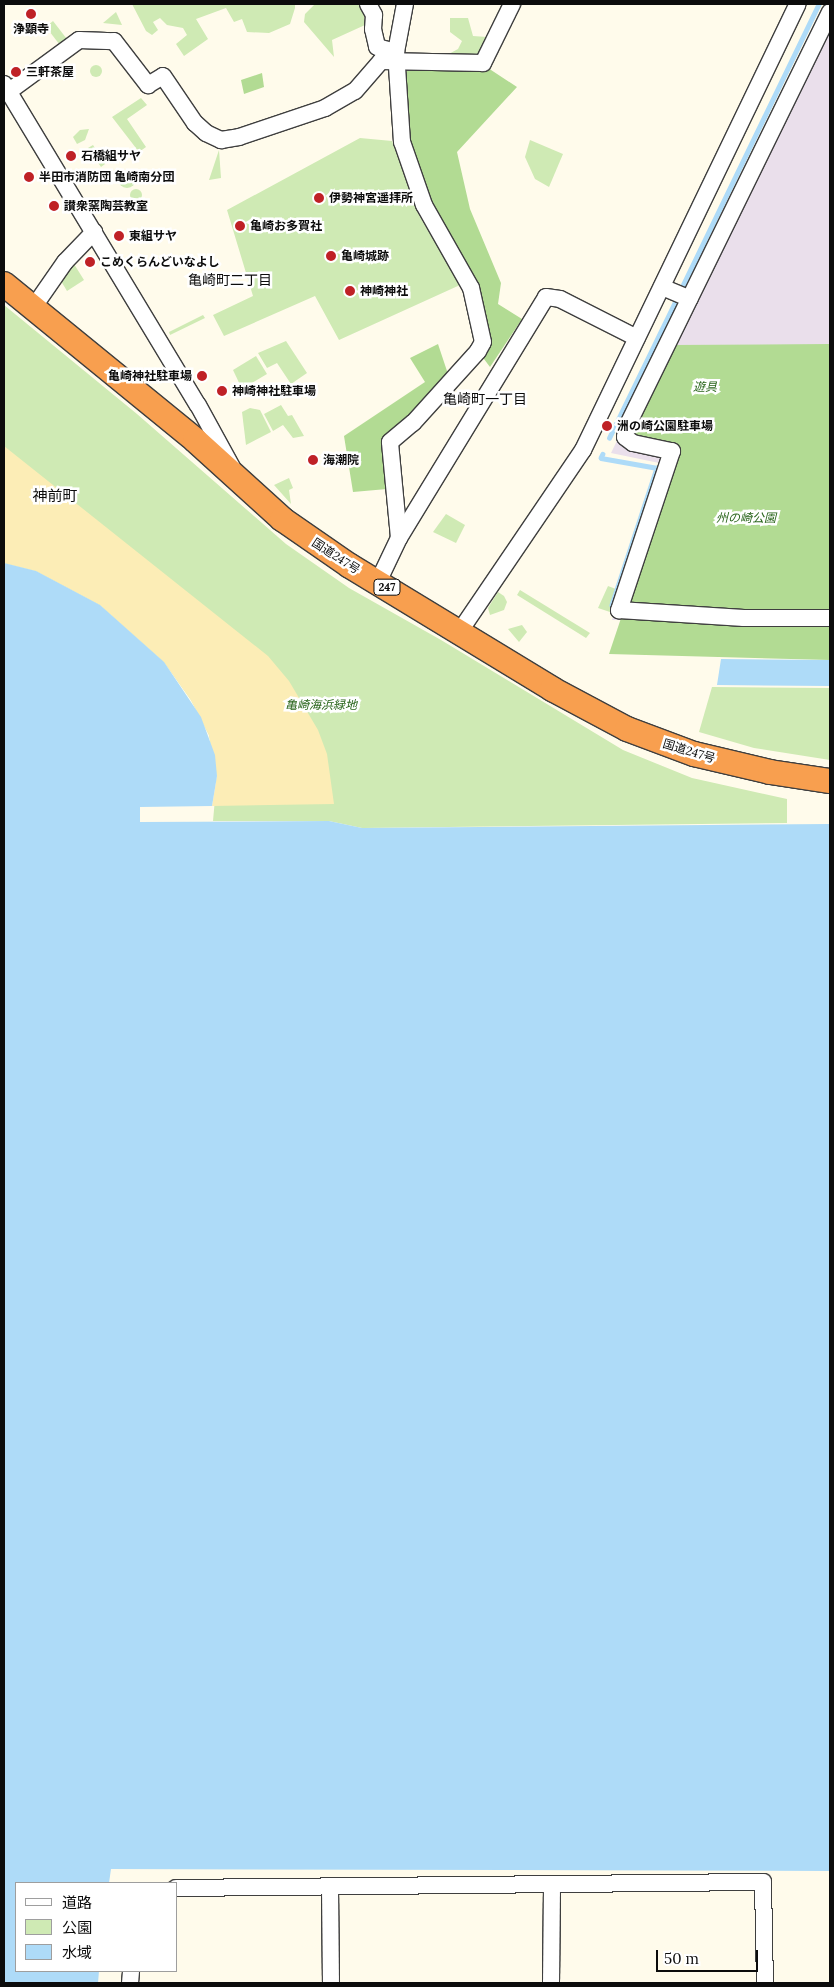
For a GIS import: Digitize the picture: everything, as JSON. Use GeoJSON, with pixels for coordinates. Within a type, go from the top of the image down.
{"type":"FeatureCollection","features":[{"type":"Feature","properties":{"kind":"highway","name":"国道247号"},"geometry":{"type":"LineString","coordinates":[[4,284],[238,478],[282,519],[378,582],[552,689],[655,741],[737,765],[830,781]]}},
{"type":"Feature","properties":{"kind":"street"},"geometry":{"type":"LineString","coordinates":[[368,4],[374,15],[373,29],[377,47],[396,56],[483,63],[512,4]]}},
{"type":"Feature","properties":{"kind":"street"},"geometry":{"type":"LineString","coordinates":[[398,538],[390,442],[413,423],[478,351],[483,342],[471,288],[424,205],[409,169],[402,142],[396,56],[404,4]]}},
{"type":"Feature","properties":{"kind":"street"},"geometry":{"type":"LineString","coordinates":[[460,631],[583,450],[798,4]]}},
{"type":"Feature","properties":{"kind":"street"},"geometry":{"type":"LineString","coordinates":[[830,12],[685,296],[625,432],[628,440],[633,443],[672,451],[619,610],[744,618],[830,618]]}},
{"type":"Feature","properties":{"kind":"street"},"geometry":{"type":"LineString","coordinates":[[238,478],[198,405],[6,88],[79,40],[114,41],[148,85],[163,76],[195,123],[221,140],[325,108],[355,92],[381,61],[396,56]]}},
{"type":"Feature","properties":{"kind":"street"},"geometry":{"type":"LineString","coordinates":[[33,308],[65,262],[94,232]]}},
{"type":"Feature","properties":{"kind":"street"},"geometry":{"type":"LineString","coordinates":[[662,287],[685,296]]}},
{"type":"Feature","properties":{"kind":"street"},"geometry":{"type":"LineString","coordinates":[[378,582],[398,538],[546,297],[560,299],[637,338]]}},
{"type":"Feature","properties":{"kind":"street"},"geometry":{"type":"LineString","coordinates":[[178,1888],[552,1886],[763,1882],[765,1983]]}},
{"type":"Feature","properties":{"kind":"street"},"geometry":{"type":"LineString","coordinates":[[551,1983],[552,1886]]}},
{"type":"Feature","properties":{"kind":"street"},"geometry":{"type":"LineString","coordinates":[[330,1888],[332,1983]]}},
{"type":"Feature","properties":{"kind":"shaded area"},"geometry":{"type":"Polygon","coordinates":[[[830,4],[830,620],[612,620],[664,464],[611,453],[830,4]]]}},
{"type":"Feature","properties":{"kind":"green space"},"geometry":{"type":"Polygon","coordinates":[[[132,4],[295,4],[295,8],[290,24],[269,33],[247,32],[242,19],[234,22],[226,8],[196,19],[208,39],[184,56],[176,44],[187,35],[183,28],[167,25],[160,18],[153,22],[158,30],[152,35],[146,31],[132,4]]]}},
{"type":"Feature","properties":{"kind":"green space"},"geometry":{"type":"Polygon","coordinates":[[[315,4],[363,4],[365,25],[332,40],[334,57],[304,22],[305,14],[315,4]]]}},
{"type":"Feature","properties":{"kind":"green space"},"geometry":{"type":"Polygon","coordinates":[[[116,12],[122,25],[103,23],[116,12]]]}},
{"type":"Feature","properties":{"kind":"green space"},"geometry":{"type":"Polygon","coordinates":[[[450,18],[468,18],[473,36],[487,37],[482,58],[445,56],[458,49],[462,41],[450,32],[450,18]]]}},
{"type":"Feature","properties":{"kind":"green space"},"geometry":{"type":"Polygon","coordinates":[[[53,21],[70,43],[63,49],[46,27],[53,21]]]}},
{"type":"Feature","properties":{"kind":"green space"},"geometry":{"type":"Polygon","coordinates":[[[94,65],[98,65],[102,71],[98,77],[94,77],[90,73],[90,69],[94,65]]]}},
{"type":"Feature","properties":{"kind":"green space"},"geometry":{"type":"Polygon","coordinates":[[[488,68],[517,87],[457,152],[470,209],[501,283],[498,304],[522,319],[490,367],[481,355],[485,326],[430,201],[415,157],[405,122],[402,79],[407,71],[488,68]]]}},
{"type":"Feature","properties":{"kind":"green space"},"geometry":{"type":"Polygon","coordinates":[[[262,73],[264,87],[244,94],[241,80],[262,73]]]}},
{"type":"Feature","properties":{"kind":"green space"},"geometry":{"type":"Polygon","coordinates":[[[141,98],[147,105],[127,119],[146,147],[139,152],[112,117],[141,98]]]}},
{"type":"Feature","properties":{"kind":"green space"},"geometry":{"type":"Polygon","coordinates":[[[89,129],[85,140],[77,144],[73,137],[80,130],[89,129]]]}},
{"type":"Feature","properties":{"kind":"green space","name":"神崎神社"},"geometry":{"type":"Polygon","coordinates":[[[360,138],[392,141],[420,217],[460,285],[339,340],[315,296],[224,336],[213,315],[253,296],[227,210],[360,138]]]}},
{"type":"Feature","properties":{"kind":"green space"},"geometry":{"type":"Polygon","coordinates":[[[530,140],[563,154],[549,187],[535,179],[525,157],[530,140]]]}},
{"type":"Feature","properties":{"kind":"green space"},"geometry":{"type":"Polygon","coordinates":[[[93,145],[105,164],[101,167],[88,148],[93,145]]]}},
{"type":"Feature","properties":{"kind":"green space"},"geometry":{"type":"Polygon","coordinates":[[[219,150],[221,178],[209,180],[219,150]]]}},
{"type":"Feature","properties":{"kind":"green space"},"geometry":{"type":"Polygon","coordinates":[[[127,170],[133,173],[136,179],[133,185],[127,188],[121,185],[118,179],[121,173],[127,170]]]}},
{"type":"Feature","properties":{"kind":"green space"},"geometry":{"type":"Polygon","coordinates":[[[138,189],[141,190],[141,200],[134,201],[131,200],[130,193],[131,190],[138,189]]]}},
{"type":"Feature","properties":{"kind":"green space"},"geometry":{"type":"Polygon","coordinates":[[[74,264],[84,280],[67,291],[61,281],[74,264]]]}},
{"type":"Feature","properties":{"kind":"green space","name":"亀崎海浜緑地"},"geometry":{"type":"Polygon","coordinates":[[[4,305],[137,414],[286,544],[349,588],[441,640],[623,750],[692,778],[787,799],[787,823],[362,828],[329,821],[213,821],[217,776],[209,735],[191,700],[164,662],[100,605],[36,571],[4,563],[4,305]]]}},
{"type":"Feature","properties":{"kind":"green space"},"geometry":{"type":"Polygon","coordinates":[[[203,315],[205,318],[170,335],[169,332],[203,315]]]}},
{"type":"Feature","properties":{"kind":"green space"},"geometry":{"type":"Polygon","coordinates":[[[286,341],[307,373],[291,384],[277,363],[267,368],[258,353],[286,341]]]}},
{"type":"Feature","properties":{"kind":"green space"},"geometry":{"type":"Polygon","coordinates":[[[438,344],[448,374],[383,442],[387,489],[353,492],[344,436],[425,382],[410,358],[438,344]]]}},
{"type":"Feature","properties":{"kind":"green space","name":"州の崎公園"},"geometry":{"type":"Polygon","coordinates":[[[830,344],[830,660],[609,654],[675,457],[636,436],[632,429],[672,345],[830,344]]]}},
{"type":"Feature","properties":{"kind":"green space"},"geometry":{"type":"Polygon","coordinates":[[[256,356],[267,374],[242,389],[233,370],[256,356]]]}},
{"type":"Feature","properties":{"kind":"green space"},"geometry":{"type":"Polygon","coordinates":[[[281,405],[288,416],[292,415],[304,436],[293,438],[283,425],[273,431],[264,414],[281,405]]]}},
{"type":"Feature","properties":{"kind":"green space"},"geometry":{"type":"Polygon","coordinates":[[[250,408],[260,410],[271,432],[246,445],[242,412],[250,408]]]}},
{"type":"Feature","properties":{"kind":"green space"},"geometry":{"type":"Polygon","coordinates":[[[289,478],[293,488],[289,490],[291,504],[274,485],[289,478]]]}},
{"type":"Feature","properties":{"kind":"green space"},"geometry":{"type":"Polygon","coordinates":[[[446,514],[465,525],[456,543],[433,532],[446,514]]]}},
{"type":"Feature","properties":{"kind":"green space"},"geometry":{"type":"Polygon","coordinates":[[[608,586],[621,591],[613,613],[598,608],[608,586]]]}},
{"type":"Feature","properties":{"kind":"green space"},"geometry":{"type":"Polygon","coordinates":[[[520,590],[590,633],[586,638],[517,595],[520,590]]]}},
{"type":"Feature","properties":{"kind":"green space"},"geometry":{"type":"Polygon","coordinates":[[[498,592],[504,596],[507,602],[504,610],[490,615],[488,608],[498,592]]]}},
{"type":"Feature","properties":{"kind":"green space"},"geometry":{"type":"Polygon","coordinates":[[[522,625],[527,632],[519,642],[508,629],[522,625]]]}},
{"type":"Feature","properties":{"kind":"green space"},"geometry":{"type":"Polygon","coordinates":[[[712,687],[830,688],[830,760],[754,748],[699,732],[712,687]]]}},
{"type":"Feature","properties":{"kind":"sand"},"geometry":{"type":"Polygon","coordinates":[[[4,446],[268,656],[289,681],[318,730],[327,754],[334,804],[212,806],[217,776],[209,735],[191,700],[164,662],[100,605],[36,571],[4,563],[4,446]]]}},
{"type":"Feature","properties":{"kind":"water"},"geometry":{"type":"Polygon","coordinates":[[[4,563],[36,571],[100,605],[164,662],[201,717],[215,755],[217,776],[212,806],[140,807],[140,822],[329,821],[362,828],[830,824],[830,1871],[111,1869],[109,1882],[15,1882],[15,1972],[99,1972],[98,1983],[4,1983],[4,563]]]}},
{"type":"Feature","properties":{"kind":"water"},"geometry":{"type":"Polygon","coordinates":[[[721,659],[830,660],[830,686],[717,685],[721,659]]]}},
{"type":"Feature","properties":{"kind":"waterway"},"geometry":{"type":"LineString","coordinates":[[680,291],[819,4]]}},
{"type":"Feature","properties":{"kind":"waterway"},"geometry":{"type":"LineString","coordinates":[[609,438],[677,298]]}},
{"type":"Feature","properties":{"kind":"waterway"},"geometry":{"type":"LineString","coordinates":[[603,454],[601,458],[657,468],[612,605]]}},
{"type":"Feature","properties":{"kind":"place","name":"浄顕寺"},"geometry":{"type":"Point","coordinates":[31,14]}},
{"type":"Feature","properties":{"kind":"place","name":"三軒茶屋"},"geometry":{"type":"Point","coordinates":[16,72]}},
{"type":"Feature","properties":{"kind":"place","name":"石橋組サヤ"},"geometry":{"type":"Point","coordinates":[71,156]}},
{"type":"Feature","properties":{"kind":"place","name":"半田市消防団 亀崎南分団"},"geometry":{"type":"Point","coordinates":[29,177]}},
{"type":"Feature","properties":{"kind":"place","name":"伊勢神宮遥拝所"},"geometry":{"type":"Point","coordinates":[319,198]}},
{"type":"Feature","properties":{"kind":"place","name":"讃衆窯陶芸教室"},"geometry":{"type":"Point","coordinates":[54,206]}},
{"type":"Feature","properties":{"kind":"place","name":"亀崎お多賀社"},"geometry":{"type":"Point","coordinates":[240,226]}},
{"type":"Feature","properties":{"kind":"place","name":"東組サヤ"},"geometry":{"type":"Point","coordinates":[119,236]}},
{"type":"Feature","properties":{"kind":"place","name":"亀崎城跡"},"geometry":{"type":"Point","coordinates":[331,256]}},
{"type":"Feature","properties":{"kind":"place","name":"こめくらんどいなよし"},"geometry":{"type":"Point","coordinates":[90,262]}},
{"type":"Feature","properties":{"kind":"place","name":"神崎神社"},"geometry":{"type":"Point","coordinates":[350,291]}},
{"type":"Feature","properties":{"kind":"place","name":"亀崎神社駐車場"},"geometry":{"type":"Point","coordinates":[202,376]}},
{"type":"Feature","properties":{"kind":"place","name":"神崎神社駐車場"},"geometry":{"type":"Point","coordinates":[222,391]}},
{"type":"Feature","properties":{"kind":"place","name":"洲の崎公園駐車場"},"geometry":{"type":"Point","coordinates":[607,426]}},
{"type":"Feature","properties":{"kind":"place","name":"海潮院"},"geometry":{"type":"Point","coordinates":[313,460]}},
{"type":"Feature","properties":{"kind":"district","name":"亀崎町二丁目"},"geometry":{"type":"Point","coordinates":[230,280]}},
{"type":"Feature","properties":{"kind":"district","name":"亀崎町一丁目"},"geometry":{"type":"Point","coordinates":[485,399]}},
{"type":"Feature","properties":{"kind":"district","name":"神前町"},"geometry":{"type":"Point","coordinates":[55,496]}},
{"type":"Feature","properties":{"kind":"park label","name":"遊具"},"geometry":{"type":"Point","coordinates":[705,387]}}]}
